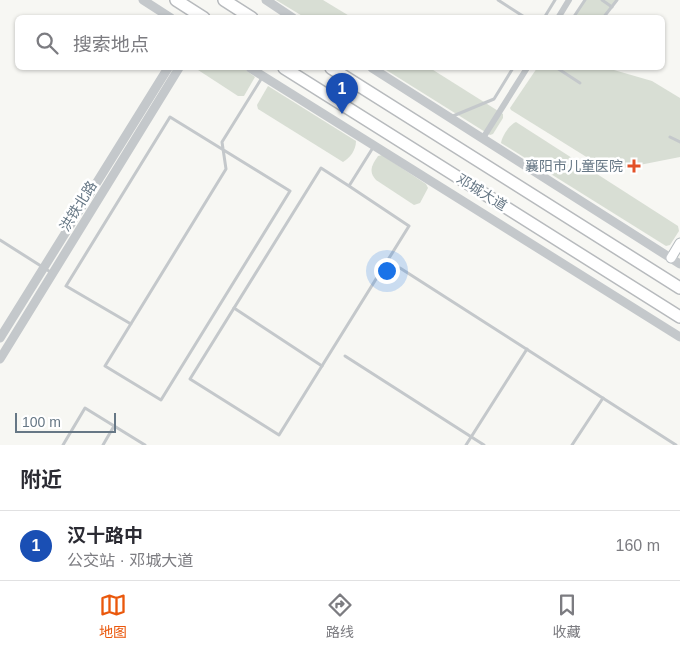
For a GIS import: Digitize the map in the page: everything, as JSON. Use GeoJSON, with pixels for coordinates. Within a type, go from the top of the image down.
{"type":"FeatureCollection","features":[{"type":"Feature","properties":{"kind":"highway"},"geometry":{"type":"LineString","coordinates":[[176,0],[199,15]]}},
{"type":"Feature","properties":{"kind":"highway"},"geometry":{"type":"LineString","coordinates":[[224,0],[247,15]]}},
{"type":"Feature","properties":{"kind":"highway","name":"邓城大道"},"geometry":{"type":"LineString","coordinates":[[287,70],[680,317]]}},
{"type":"Feature","properties":{"kind":"highway","name":"邓城大道"},"geometry":{"type":"LineString","coordinates":[[334,70],[680,288]]}},
{"type":"Feature","properties":{"kind":"main road"},"geometry":{"type":"LineString","coordinates":[[671,258],[680,243]]}},
{"type":"Feature","properties":{"kind":"street"},"geometry":{"type":"LineString","coordinates":[[143,0],[166,15]]}},
{"type":"Feature","properties":{"kind":"street"},"geometry":{"type":"LineString","coordinates":[[266,0],[288,15]]}},
{"type":"Feature","properties":{"kind":"street"},"geometry":{"type":"LineString","coordinates":[[560,15],[569,0]]}},
{"type":"Feature","properties":{"kind":"street","name":"洪铁北路"},"geometry":{"type":"LineString","coordinates":[[0,338],[167,70]]}},
{"type":"Feature","properties":{"kind":"street","name":"洪铁北路"},"geometry":{"type":"LineString","coordinates":[[0,359],[178,70]]}},
{"type":"Feature","properties":{"kind":"street"},"geometry":{"type":"LineString","coordinates":[[254,70],[680,337]]}},
{"type":"Feature","properties":{"kind":"street"},"geometry":{"type":"LineString","coordinates":[[375,70],[680,264]]}},
{"type":"Feature","properties":{"kind":"street"},"geometry":{"type":"LineString","coordinates":[[483,138],[526,70]]}},
{"type":"Feature","properties":{"kind":"lane"},"geometry":{"type":"LineString","coordinates":[[498,0],[521,15]]}},
{"type":"Feature","properties":{"kind":"lane"},"geometry":{"type":"LineString","coordinates":[[546,15],[555,0]]}},
{"type":"Feature","properties":{"kind":"lane"},"geometry":{"type":"LineString","coordinates":[[576,15],[585,0]]}},
{"type":"Feature","properties":{"kind":"lane"},"geometry":{"type":"LineString","coordinates":[[602,0],[612,7]]}},
{"type":"Feature","properties":{"kind":"lane"},"geometry":{"type":"LineString","coordinates":[[605,15],[617,0]]}},
{"type":"Feature","properties":{"kind":"lane"},"geometry":{"type":"LineString","coordinates":[[450,118],[494,99],[512,70]]}},
{"type":"Feature","properties":{"kind":"lane"},"geometry":{"type":"LineString","coordinates":[[560,70],[580,82]]}},
{"type":"Feature","properties":{"kind":"lane"},"geometry":{"type":"LineString","coordinates":[[131,324],[66,286],[170,117],[223,149],[290,191],[162,400],[105,366],[131,324],[226,169],[223,149],[222,142],[263,75]]}},
{"type":"Feature","properties":{"kind":"lane"},"geometry":{"type":"LineString","coordinates":[[670,138],[680,142]]}},
{"type":"Feature","properties":{"kind":"lane"},"geometry":{"type":"LineString","coordinates":[[348,186],[374,145]]}},
{"type":"Feature","properties":{"kind":"lane"},"geometry":{"type":"LineString","coordinates":[[321,168],[348,186],[409,226],[279,435],[190,379],[321,168]]}},
{"type":"Feature","properties":{"kind":"lane"},"geometry":{"type":"LineString","coordinates":[[0,240],[53,273]]}},
{"type":"Feature","properties":{"kind":"lane"},"geometry":{"type":"LineString","coordinates":[[400,268],[676,445]]}},
{"type":"Feature","properties":{"kind":"lane"},"geometry":{"type":"LineString","coordinates":[[234,308],[322,366]]}},
{"type":"Feature","properties":{"kind":"lane"},"geometry":{"type":"LineString","coordinates":[[466,445],[527,350]]}},
{"type":"Feature","properties":{"kind":"lane"},"geometry":{"type":"LineString","coordinates":[[345,356],[484,445]]}},
{"type":"Feature","properties":{"kind":"lane"},"geometry":{"type":"LineString","coordinates":[[572,445],[602,398]]}},
{"type":"Feature","properties":{"kind":"lane"},"geometry":{"type":"LineString","coordinates":[[62,445],[85,408],[144,445]]}},
{"type":"Feature","properties":{"kind":"lane"},"geometry":{"type":"LineString","coordinates":[[102,445],[114,426]]}},
{"type":"Feature","properties":{"kind":"shaded area"},"geometry":{"type":"Polygon","coordinates":[[[276,0],[323,0],[348,15],[301,15],[276,0]]]}},
{"type":"Feature","properties":{"kind":"shaded area"},"geometry":{"type":"Polygon","coordinates":[[[585,0],[617,0],[605,15],[575,15],[585,0]]]}},
{"type":"Feature","properties":{"kind":"shaded area"},"geometry":{"type":"Polygon","coordinates":[[[198,70],[246,70],[255,77],[244,96],[238,96],[198,70]]]}},
{"type":"Feature","properties":{"kind":"shaded area"},"geometry":{"type":"Polygon","coordinates":[[[386,70],[433,70],[503,114],[503,118],[493,134],[490,135],[386,70]]]}},
{"type":"Feature","properties":{"kind":"shaded area","name":"襄阳市儿童医院"},"geometry":{"type":"Polygon","coordinates":[[[536,70],[614,70],[652,81],[680,98],[680,157],[609,171],[510,108],[536,70]]]}},
{"type":"Feature","properties":{"kind":"shaded area"},"geometry":{"type":"Polygon","coordinates":[[[268,86],[356,141],[354,151],[350,156],[343,162],[258,109],[257,105],[268,86]]]}},
{"type":"Feature","properties":{"kind":"shaded area"},"geometry":{"type":"Polygon","coordinates":[[[516,122],[678,226],[679,231],[670,245],[666,246],[501,143],[506,131],[516,122]]]}},
{"type":"Feature","properties":{"kind":"shaded area"},"geometry":{"type":"Polygon","coordinates":[[[382,155],[426,184],[428,188],[420,203],[414,205],[376,180],[372,174],[372,168],[378,156],[382,155]]]}},
{"type":"Feature","properties":{"kind":"place","name":"汉十路中"},"geometry":{"type":"Point","coordinates":[342,114]}},
{"type":"Feature","properties":{"kind":"place","name":"襄阳市儿童医院"},"geometry":{"type":"Point","coordinates":[634,166]}}]}
